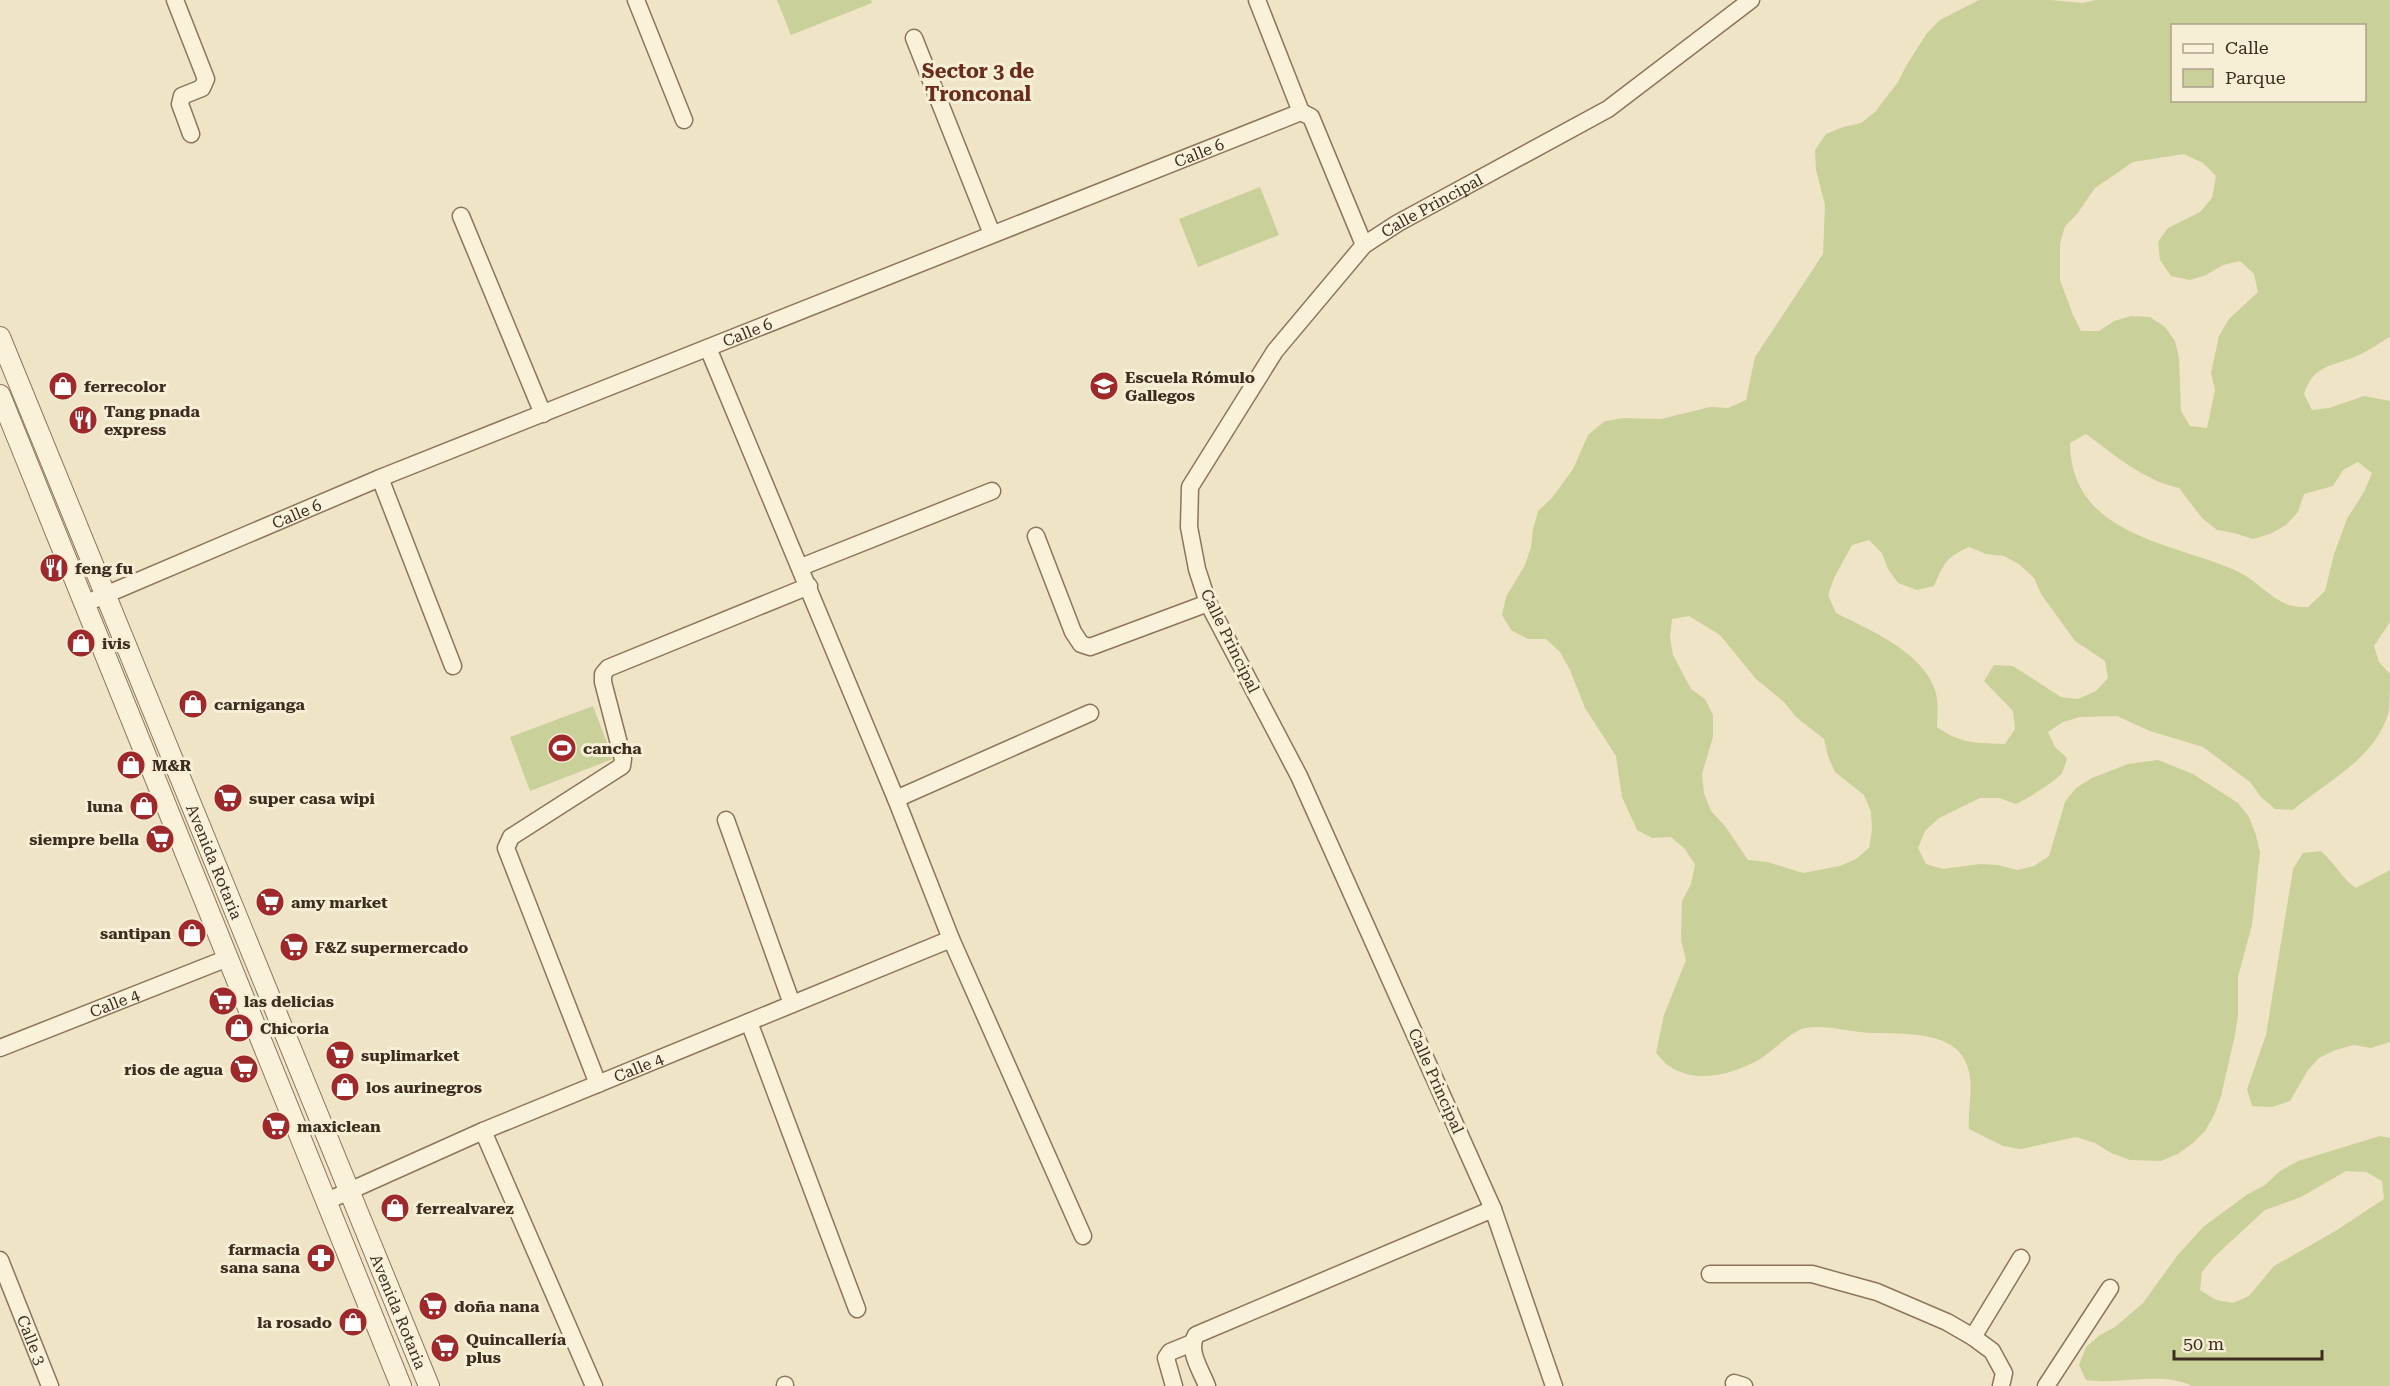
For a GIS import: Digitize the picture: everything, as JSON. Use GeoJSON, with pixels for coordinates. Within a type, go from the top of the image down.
{"type":"FeatureCollection","features":[{"type":"Feature","properties":{"kind":"street"},"geometry":{"type":"LineString","coordinates":[[176,0],[206,79],[202,88],[182,96],[180,104],[191,134]]}},
{"type":"Feature","properties":{"kind":"street"},"geometry":{"type":"LineString","coordinates":[[636,0],[684,120]]}},
{"type":"Feature","properties":{"kind":"street"},"geometry":{"type":"LineString","coordinates":[[1257,0],[1301,112],[1311,117],[1364,245]]}},
{"type":"Feature","properties":{"kind":"street","name":"Calle Principal"},"geometry":{"type":"LineString","coordinates":[[1554,1386],[1493,1209],[1299,776],[1208,603],[1197,569],[1189,528],[1190,487],[1275,351],[1364,245],[1398,223],[1608,109],[1751,0]]}},
{"type":"Feature","properties":{"kind":"street"},"geometry":{"type":"LineString","coordinates":[[914,38],[992,234]]}},
{"type":"Feature","properties":{"kind":"street","name":"Calle 6"},"geometry":{"type":"LineString","coordinates":[[84,604],[380,478],[1301,112]]}},
{"type":"Feature","properties":{"kind":"street"},"geometry":{"type":"LineString","coordinates":[[461,216],[543,414]]}},
{"type":"Feature","properties":{"kind":"street","name":"Avenida Rotaria"},"geometry":{"type":"LineString","coordinates":[[0,337],[429,1386]]}},
{"type":"Feature","properties":{"kind":"street"},"geometry":{"type":"LineString","coordinates":[[708,348],[897,799],[951,939],[1083,1236]]}},
{"type":"Feature","properties":{"kind":"street","name":"Avenida Rotaria"},"geometry":{"type":"LineString","coordinates":[[0,395],[401,1386]]}},
{"type":"Feature","properties":{"kind":"street"},"geometry":{"type":"LineString","coordinates":[[380,478],[453,666]]}},
{"type":"Feature","properties":{"kind":"street"},"geometry":{"type":"LineString","coordinates":[[801,567],[992,491]]}},
{"type":"Feature","properties":{"kind":"street"},"geometry":{"type":"LineString","coordinates":[[1036,536],[1073,632],[1081,644],[1090,647],[1208,603]]}},
{"type":"Feature","properties":{"kind":"street"},"geometry":{"type":"LineString","coordinates":[[598,1084],[506,848],[511,837],[622,766],[623,759],[603,681],[603,674],[608,668],[809,586]]}},
{"type":"Feature","properties":{"kind":"street"},"geometry":{"type":"LineString","coordinates":[[897,799],[1090,713]]}},
{"type":"Feature","properties":{"kind":"street"},"geometry":{"type":"LineString","coordinates":[[726,820],[792,1004]]}},
{"type":"Feature","properties":{"kind":"street","name":"Calle 4"},"geometry":{"type":"LineString","coordinates":[[327,1201],[483,1131],[951,939]]}},
{"type":"Feature","properties":{"kind":"street","name":"Calle 4"},"geometry":{"type":"LineString","coordinates":[[0,1048],[228,958]]}},
{"type":"Feature","properties":{"kind":"street"},"geometry":{"type":"LineString","coordinates":[[750,1022],[857,1309]]}},
{"type":"Feature","properties":{"kind":"street"},"geometry":{"type":"LineString","coordinates":[[483,1131],[594,1386]]}},
{"type":"Feature","properties":{"kind":"street"},"geometry":{"type":"LineString","coordinates":[[1207,1386],[1193,1352],[1192,1343],[1196,1335],[1493,1209]]}},
{"type":"Feature","properties":{"kind":"street"},"geometry":{"type":"LineString","coordinates":[[1973,1337],[2021,1258]]}},
{"type":"Feature","properties":{"kind":"street","name":"Calle 3"},"geometry":{"type":"LineString","coordinates":[[0,1260],[50,1386]]}},
{"type":"Feature","properties":{"kind":"street"},"geometry":{"type":"LineString","coordinates":[[1710,1275],[1812,1274],[1877,1292],[1947,1322],[1992,1351],[2004,1373],[2001,1386]]}},
{"type":"Feature","properties":{"kind":"street"},"geometry":{"type":"LineString","coordinates":[[2046,1386],[2110,1288]]}},
{"type":"Feature","properties":{"kind":"street"},"geometry":{"type":"LineString","coordinates":[[1174,1386],[1166,1358],[1170,1352],[1192,1343]]}},
{"type":"Feature","properties":{"kind":"green space"},"geometry":{"type":"Polygon","coordinates":[[[777,0],[871,0],[872,3],[791,35],[777,0]]]}},
{"type":"Feature","properties":{"kind":"green space"},"geometry":{"type":"Polygon","coordinates":[[[1979,0],[2051,0],[2082,3],[2096,0],[2390,0],[2390,337],[2361,354],[2324,368],[2313,377],[2304,394],[2312,410],[2329,408],[2364,396],[2390,401],[2390,622],[2374,646],[2379,662],[2390,674],[2389,711],[2383,728],[2362,756],[2293,810],[2275,809],[2261,797],[2250,782],[2203,747],[2150,731],[2117,716],[2080,717],[2063,722],[2048,732],[2055,747],[2067,758],[2062,773],[2054,780],[2016,804],[1999,798],[1980,798],[1939,818],[1925,831],[1918,848],[1926,864],[1943,869],[1980,864],[1998,865],[2017,870],[2034,866],[2049,856],[2065,802],[2076,788],[2092,778],[2128,764],[2158,760],[2193,774],[2238,803],[2249,817],[2260,852],[2252,925],[2238,977],[2238,1016],[2235,1035],[2221,1096],[2205,1131],[2178,1154],[2161,1161],[2130,1160],[2111,1153],[2095,1143],[2076,1137],[2021,1149],[2003,1146],[1969,1129],[1971,1084],[1967,1066],[1956,1049],[1935,1038],[1814,1027],[1793,1033],[1765,1056],[1727,1073],[1691,1075],[1667,1065],[1656,1053],[1664,1015],[1686,960],[1681,940],[1682,901],[1691,884],[1695,865],[1685,849],[1671,837],[1652,838],[1637,830],[1622,797],[1616,756],[1585,708],[1560,652],[1546,639],[1528,639],[1511,630],[1502,615],[1506,597],[1525,565],[1538,511],[1552,498],[1573,469],[1588,435],[1605,421],[1624,418],[1661,419],[1710,407],[1728,408],[1746,400],[1755,357],[1823,254],[1825,205],[1816,170],[1815,150],[1826,134],[1861,123],[1875,112],[1898,82],[1927,33],[1940,20],[1979,0]],[[2184,154],[2133,162],[2095,188],[2077,214],[2065,226],[2060,244],[2060,280],[2081,331],[2099,331],[2114,321],[2131,316],[2150,317],[2165,327],[2175,341],[2179,358],[2181,411],[2190,426],[2207,428],[2215,390],[2211,373],[2219,336],[2229,319],[2258,292],[2254,274],[2240,261],[2223,265],[2206,275],[2190,280],[2171,276],[2160,260],[2158,242],[2168,228],[2200,212],[2212,198],[2216,176],[2203,163],[2184,154]],[[2086,434],[2070,443],[2075,474],[2088,499],[2107,517],[2130,532],[2239,572],[2276,599],[2296,607],[2308,607],[2325,591],[2334,554],[2347,519],[2365,490],[2372,473],[2358,462],[2343,470],[2333,486],[2304,494],[2298,512],[2286,525],[2270,534],[2253,539],[2217,530],[2202,518],[2179,488],[2142,473],[2086,434]],[[1869,540],[1852,545],[1834,578],[1828,595],[1836,613],[1893,643],[1919,664],[1935,690],[1937,727],[1945,733],[1978,743],[2005,744],[2015,729],[2013,711],[1984,681],[1994,665],[2013,666],[2061,697],[2078,699],[2096,691],[2108,678],[2105,661],[2075,641],[2041,594],[2034,578],[2020,565],[2004,556],[1986,554],[1969,547],[1947,562],[1934,586],[1917,590],[1898,583],[1888,569],[1882,553],[1869,540]],[[1689,616],[1672,619],[1670,637],[1673,655],[1691,689],[1705,699],[1713,715],[1713,737],[1702,774],[1704,793],[1711,811],[1725,826],[1748,860],[1767,862],[1803,873],[1840,866],[1856,859],[1869,848],[1872,830],[1871,812],[1864,795],[1835,772],[1824,739],[1796,717],[1784,702],[1756,679],[1720,635],[1689,616]]]}},
{"type":"Feature","properties":{"kind":"green space"},"geometry":{"type":"Polygon","coordinates":[[[1260,187],[1279,235],[1198,267],[1179,219],[1260,187]]]}},
{"type":"Feature","properties":{"kind":"green space","name":"cancha"},"geometry":{"type":"Polygon","coordinates":[[[593,706],[613,759],[530,791],[510,737],[593,706]]]}},
{"type":"Feature","properties":{"kind":"green space"},"geometry":{"type":"Polygon","coordinates":[[[2321,851],[2356,888],[2390,870],[2390,1042],[2371,1048],[2354,1045],[2335,1050],[2319,1058],[2308,1070],[2290,1101],[2272,1107],[2252,1106],[2247,1089],[2266,1035],[2293,869],[2303,853],[2321,851]]]}},
{"type":"Feature","properties":{"kind":"green space"},"geometry":{"type":"Polygon","coordinates":[[[2380,1136],[2390,1138],[2390,1386],[2192,1386],[2168,1379],[2086,1380],[2079,1365],[2086,1347],[2100,1335],[2115,1327],[2143,1303],[2177,1256],[2203,1227],[2248,1194],[2265,1185],[2280,1171],[2298,1161],[2380,1136]],[[2346,1171],[2301,1197],[2265,1210],[2214,1257],[2202,1272],[2200,1290],[2216,1300],[2233,1303],[2249,1296],[2274,1266],[2337,1230],[2384,1199],[2382,1181],[2366,1172],[2346,1171]]]}},
{"type":"Feature","properties":{"kind":"place","name":"ferrecolor"},"geometry":{"type":"Point","coordinates":[63,386]}},
{"type":"Feature","properties":{"kind":"place","name":"Escuela Rómulo Gallegos"},"geometry":{"type":"Point","coordinates":[1104,386]}},
{"type":"Feature","properties":{"kind":"place","name":"Tang pnada express"},"geometry":{"type":"Point","coordinates":[83,420]}},
{"type":"Feature","properties":{"kind":"place","name":"feng fu"},"geometry":{"type":"Point","coordinates":[54,568]}},
{"type":"Feature","properties":{"kind":"place","name":"ivis"},"geometry":{"type":"Point","coordinates":[81,643]}},
{"type":"Feature","properties":{"kind":"place","name":"carniganga"},"geometry":{"type":"Point","coordinates":[193,704]}},
{"type":"Feature","properties":{"kind":"place","name":"cancha"},"geometry":{"type":"Point","coordinates":[562,748]}},
{"type":"Feature","properties":{"kind":"place","name":"M&R"},"geometry":{"type":"Point","coordinates":[131,765]}},
{"type":"Feature","properties":{"kind":"place","name":"super casa wipi"},"geometry":{"type":"Point","coordinates":[228,798]}},
{"type":"Feature","properties":{"kind":"place","name":"luna"},"geometry":{"type":"Point","coordinates":[144,806]}},
{"type":"Feature","properties":{"kind":"place","name":"siempre bella"},"geometry":{"type":"Point","coordinates":[160,839]}},
{"type":"Feature","properties":{"kind":"place","name":"amy market"},"geometry":{"type":"Point","coordinates":[270,902]}},
{"type":"Feature","properties":{"kind":"place","name":"santipan"},"geometry":{"type":"Point","coordinates":[192,933]}},
{"type":"Feature","properties":{"kind":"place","name":"F&Z supermercado"},"geometry":{"type":"Point","coordinates":[294,947]}},
{"type":"Feature","properties":{"kind":"place","name":"las delicias"},"geometry":{"type":"Point","coordinates":[223,1001]}},
{"type":"Feature","properties":{"kind":"place","name":"Chicoria"},"geometry":{"type":"Point","coordinates":[239,1028]}},
{"type":"Feature","properties":{"kind":"place","name":"suplimarket"},"geometry":{"type":"Point","coordinates":[340,1055]}},
{"type":"Feature","properties":{"kind":"place","name":"rios de agua"},"geometry":{"type":"Point","coordinates":[244,1069]}},
{"type":"Feature","properties":{"kind":"place","name":"los aurinegros"},"geometry":{"type":"Point","coordinates":[345,1087]}},
{"type":"Feature","properties":{"kind":"place","name":"maxiclean"},"geometry":{"type":"Point","coordinates":[276,1126]}},
{"type":"Feature","properties":{"kind":"place","name":"ferrealvarez"},"geometry":{"type":"Point","coordinates":[395,1208]}},
{"type":"Feature","properties":{"kind":"place","name":"farmacia sana sana"},"geometry":{"type":"Point","coordinates":[321,1258]}},
{"type":"Feature","properties":{"kind":"place","name":"doña nana"},"geometry":{"type":"Point","coordinates":[433,1306]}},
{"type":"Feature","properties":{"kind":"place","name":"la rosado"},"geometry":{"type":"Point","coordinates":[353,1322]}},
{"type":"Feature","properties":{"kind":"place","name":"Quincallería plus"},"geometry":{"type":"Point","coordinates":[445,1348]}},
{"type":"Feature","properties":{"kind":"district","name":"Sector 3 de Tronconal"},"geometry":{"type":"Point","coordinates":[978,82]}}]}
